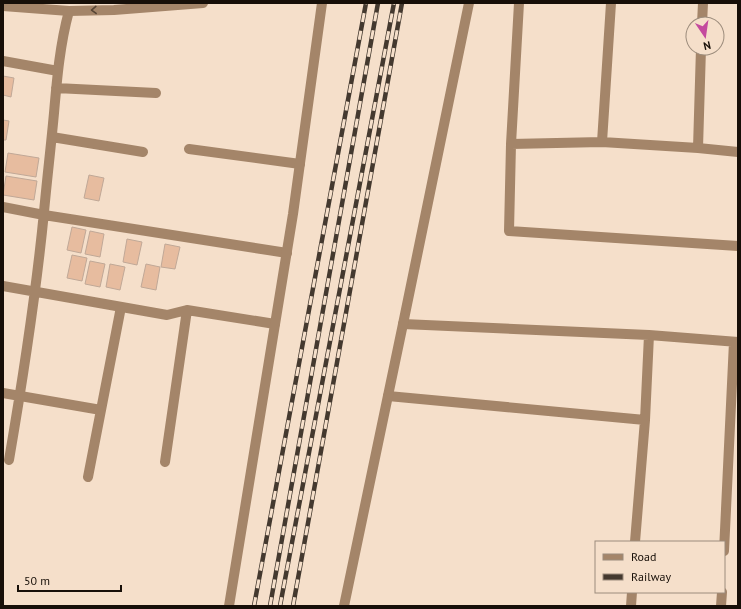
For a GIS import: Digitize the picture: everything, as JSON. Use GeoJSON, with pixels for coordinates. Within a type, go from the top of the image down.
{"type":"FeatureCollection","features":[{"type":"Feature","properties":{"kind":"street"},"geometry":{"type":"LineString","coordinates":[[3,6],[69,11],[114,10],[203,3]]}},
{"type":"Feature","properties":{"kind":"street"},"geometry":{"type":"LineString","coordinates":[[229,606],[300,164],[322,3]]}},
{"type":"Feature","properties":{"kind":"street"},"geometry":{"type":"LineString","coordinates":[[344,606],[469,3]]}},
{"type":"Feature","properties":{"kind":"street"},"geometry":{"type":"LineString","coordinates":[[519,3],[508,231],[738,246]]}},
{"type":"Feature","properties":{"kind":"street"},"geometry":{"type":"LineString","coordinates":[[602,142],[611,3]]}},
{"type":"Feature","properties":{"kind":"street"},"geometry":{"type":"LineString","coordinates":[[702,16],[703,3]]}},
{"type":"Feature","properties":{"kind":"street"},"geometry":{"type":"LineString","coordinates":[[9,460],[35,291],[58,71],[64,31],[69,11]]}},
{"type":"Feature","properties":{"kind":"street"},"geometry":{"type":"LineString","coordinates":[[698,148],[701,56]]}},
{"type":"Feature","properties":{"kind":"street"},"geometry":{"type":"LineString","coordinates":[[3,61],[58,71]]}},
{"type":"Feature","properties":{"kind":"street"},"geometry":{"type":"LineString","coordinates":[[56,88],[156,93]]}},
{"type":"Feature","properties":{"kind":"street"},"geometry":{"type":"LineString","coordinates":[[52,137],[143,152]]}},
{"type":"Feature","properties":{"kind":"street"},"geometry":{"type":"LineString","coordinates":[[511,144],[602,142],[738,152]]}},
{"type":"Feature","properties":{"kind":"street"},"geometry":{"type":"LineString","coordinates":[[189,148],[300,164]]}},
{"type":"Feature","properties":{"kind":"street"},"geometry":{"type":"LineString","coordinates":[[3,207],[44,215],[286,253]]}},
{"type":"Feature","properties":{"kind":"street"},"geometry":{"type":"LineString","coordinates":[[3,286],[167,315],[187,310],[275,324]]}},
{"type":"Feature","properties":{"kind":"street"},"geometry":{"type":"LineString","coordinates":[[88,477],[121,307]]}},
{"type":"Feature","properties":{"kind":"street"},"geometry":{"type":"LineString","coordinates":[[164,462],[187,310]]}},
{"type":"Feature","properties":{"kind":"street"},"geometry":{"type":"LineString","coordinates":[[403,324],[649,336],[736,342],[725,541]]}},
{"type":"Feature","properties":{"kind":"street"},"geometry":{"type":"LineString","coordinates":[[636,541],[645,420],[649,336]]}},
{"type":"Feature","properties":{"kind":"street"},"geometry":{"type":"LineString","coordinates":[[3,393],[101,410]]}},
{"type":"Feature","properties":{"kind":"street"},"geometry":{"type":"LineString","coordinates":[[388,396],[645,420]]}},
{"type":"Feature","properties":{"kind":"street"},"geometry":{"type":"LineString","coordinates":[[631,606],[632,593]]}},
{"type":"Feature","properties":{"kind":"street"},"geometry":{"type":"LineString","coordinates":[[721,606],[722,593]]}},
{"type":"Feature","properties":{"kind":"building"},"geometry":{"type":"Polygon","coordinates":[[[3,76],[14,78],[11,97],[3,95],[3,76]]]}},
{"type":"Feature","properties":{"kind":"building"},"geometry":{"type":"Polygon","coordinates":[[[3,120],[9,121],[6,140],[3,140],[3,120]]]}},
{"type":"Feature","properties":{"kind":"building"},"geometry":{"type":"Polygon","coordinates":[[[8,153],[39,158],[36,177],[5,172],[8,153]]]}},
{"type":"Feature","properties":{"kind":"building"},"geometry":{"type":"Polygon","coordinates":[[[89,175],[104,178],[99,201],[84,198],[89,175]]]}},
{"type":"Feature","properties":{"kind":"building"},"geometry":{"type":"Polygon","coordinates":[[[6,176],[37,181],[34,200],[3,195],[6,176]]]}},
{"type":"Feature","properties":{"kind":"building"},"geometry":{"type":"Polygon","coordinates":[[[72,227],[86,230],[81,253],[67,250],[72,227]]]}},
{"type":"Feature","properties":{"kind":"building"},"geometry":{"type":"Polygon","coordinates":[[[90,231],[104,234],[100,257],[85,254],[90,231]]]}},
{"type":"Feature","properties":{"kind":"building"},"geometry":{"type":"Polygon","coordinates":[[[127,239],[142,242],[137,265],[123,262],[127,239]]]}},
{"type":"Feature","properties":{"kind":"building"},"geometry":{"type":"Polygon","coordinates":[[[165,244],[180,247],[175,269],[161,267],[165,244]]]}},
{"type":"Feature","properties":{"kind":"building"},"geometry":{"type":"Polygon","coordinates":[[[72,255],[87,258],[82,281],[67,278],[72,255]]]}},
{"type":"Feature","properties":{"kind":"building"},"geometry":{"type":"Polygon","coordinates":[[[90,261],[105,264],[100,287],[85,284],[90,261]]]}},
{"type":"Feature","properties":{"kind":"building"},"geometry":{"type":"Polygon","coordinates":[[[110,264],[125,267],[120,290],[106,287],[110,264]]]}},
{"type":"Feature","properties":{"kind":"building"},"geometry":{"type":"Polygon","coordinates":[[[146,264],[160,267],[156,290],[141,287],[146,264]]]}},
{"type":"Feature","properties":{"kind":"railway"},"geometry":{"type":"LineString","coordinates":[[254,606],[366,3]]}},
{"type":"Feature","properties":{"kind":"railway"},"geometry":{"type":"LineString","coordinates":[[270,606],[378,3]]}},
{"type":"Feature","properties":{"kind":"railway"},"geometry":{"type":"LineString","coordinates":[[280,606],[394,3]]}},
{"type":"Feature","properties":{"kind":"railway"},"geometry":{"type":"LineString","coordinates":[[293,606],[402,3]]}}]}
